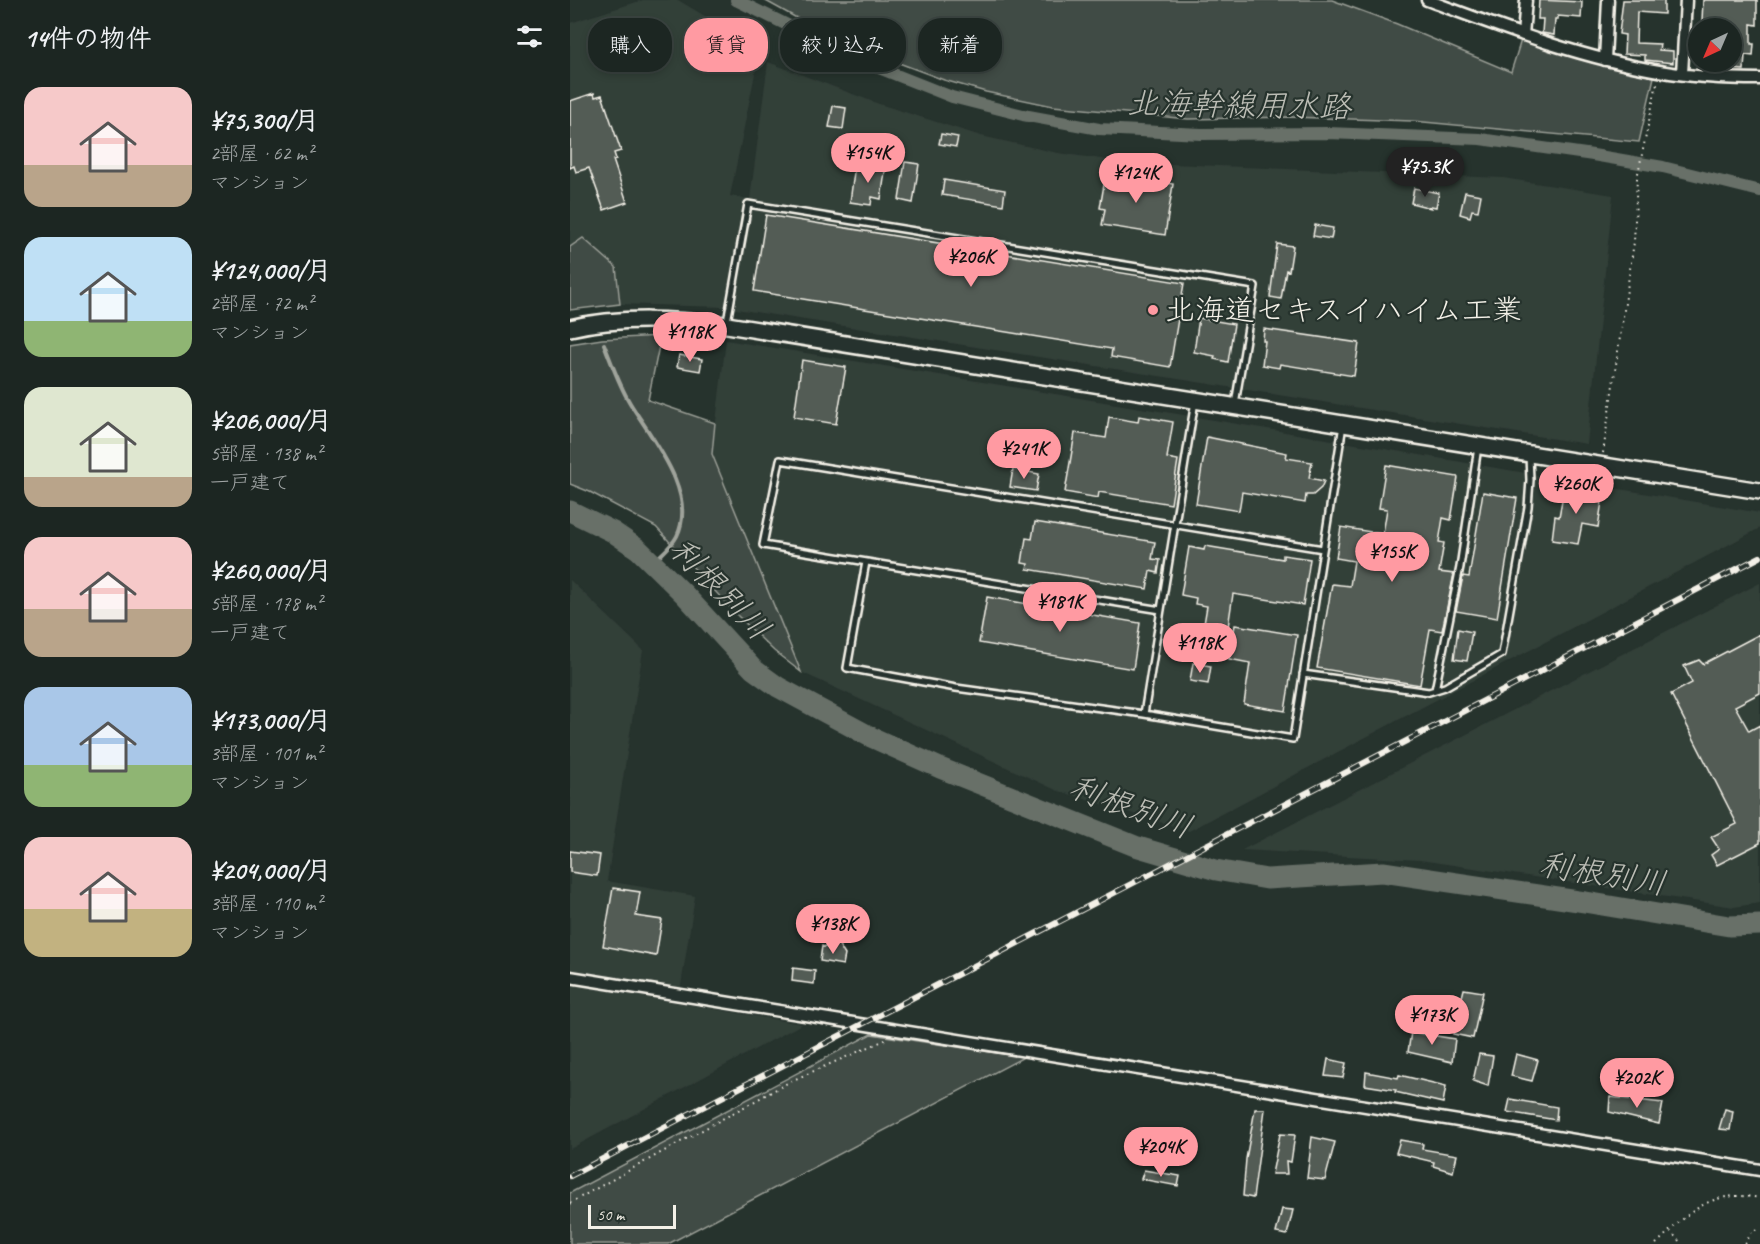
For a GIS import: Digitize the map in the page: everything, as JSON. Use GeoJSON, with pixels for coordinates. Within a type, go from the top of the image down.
{"type":"FeatureCollection","features":[{"type":"Feature","properties":{"kind":"street"},"geometry":{"type":"LineString","coordinates":[[1427,0],[1445,3],[1523,35],[1605,60],[1682,74],[1760,79]]}},
{"type":"Feature","properties":{"kind":"street"},"geometry":{"type":"LineString","coordinates":[[1523,35],[1526,0]]}},
{"type":"Feature","properties":{"kind":"street"},"geometry":{"type":"LineString","coordinates":[[1605,60],[1608,0]]}},
{"type":"Feature","properties":{"kind":"street"},"geometry":{"type":"LineString","coordinates":[[1682,74],[1686,0]]}},
{"type":"Feature","properties":{"kind":"street"},"geometry":{"type":"LineString","coordinates":[[570,328],[645,320],[675,320],[727,325],[1760,491]]}},
{"type":"Feature","properties":{"kind":"street"},"geometry":{"type":"LineString","coordinates":[[570,977],[1760,1170]]}},
{"type":"Feature","properties":{"kind":"lane"},"geometry":{"type":"LineString","coordinates":[[727,325],[748,204],[1254,286],[1235,406]]}},
{"type":"Feature","properties":{"kind":"lane"},"geometry":{"type":"LineString","coordinates":[[1144,714],[1196,399]]}},
{"type":"Feature","properties":{"kind":"lane"},"geometry":{"type":"LineString","coordinates":[[866,562],[847,669],[956,688],[1144,714],[1293,739],[1343,423]]}},
{"type":"Feature","properties":{"kind":"lane"},"geometry":{"type":"LineString","coordinates":[[1435,690],[1460,567],[1479,445]]}},
{"type":"Feature","properties":{"kind":"lane"},"geometry":{"type":"LineString","coordinates":[[1303,674],[1429,692],[1465,677],[1503,654],[1528,507],[1530,480],[1528,453]]}},
{"type":"Feature","properties":{"kind":"lane"},"geometry":{"type":"LineString","coordinates":[[1161,610],[763,545],[780,460],[1323,549]]}},
{"type":"Feature","properties":{"kind":"path"},"geometry":{"type":"LineString","coordinates":[[1601,465],[1634,242],[1637,178],[1659,71]]}},
{"type":"Feature","properties":{"kind":"path"},"geometry":{"type":"LineString","coordinates":[[570,1203],[791,1081],[902,1032]]}},
{"type":"Feature","properties":{"kind":"path"},"geometry":{"type":"LineString","coordinates":[[1656,1244],[1686,1216],[1712,1199],[1746,1195],[1760,1198]]}},
{"type":"Feature","properties":{"kind":"path"},"geometry":{"type":"LineString","coordinates":[[1745,1244],[1753,1230],[1760,1230]]}},
{"type":"Feature","properties":{"kind":"path"},"geometry":{"type":"LineString","coordinates":[[1670,1231],[1682,1244]]}},
{"type":"Feature","properties":{"kind":"shaded area"},"geometry":{"type":"Polygon","coordinates":[[[643,0],[678,0],[708,18],[684,18],[684,72],[755,72],[730,196],[750,199],[768,62],[780,67],[780,72],[794,72],[879,104],[981,136],[1058,153],[1123,162],[1503,178],[1613,195],[1587,444],[724,307],[620,304],[616,267],[583,238],[570,247],[570,23],[643,0]]]}},
{"type":"Feature","properties":{"kind":"shaded area"},"geometry":{"type":"Polygon","coordinates":[[[764,0],[1332,0],[1397,24],[1511,72],[1521,40],[1654,77],[1639,142],[1413,121],[1290,117],[1188,119],[1053,106],[986,92],[923,72],[1002,72],[1002,18],[918,18],[918,70],[906,66],[906,18],[797,18],[764,0]]]}},
{"type":"Feature","properties":{"kind":"shaded area"},"geometry":{"type":"Polygon","coordinates":[[[583,238],[616,267],[620,304],[570,310],[570,247],[583,238]]]}},
{"type":"Feature","properties":{"kind":"shaded area"},"geometry":{"type":"Polygon","coordinates":[[[661,336],[648,400],[715,423],[712,454],[801,672],[774,651],[738,616],[656,527],[570,484],[570,344],[602,339],[661,336]]]}},
{"type":"Feature","properties":{"kind":"shaded area"},"geometry":{"type":"Polygon","coordinates":[[[726,340],[1760,513],[1760,528],[1189,831],[1056,790],[801,672],[712,454],[726,340]]]}},
{"type":"Feature","properties":{"kind":"shaded area"},"geometry":{"type":"Polygon","coordinates":[[[570,580],[643,650],[607,881],[695,896],[680,992],[570,972],[570,580]]]}},
{"type":"Feature","properties":{"kind":"shaded area"},"geometry":{"type":"Polygon","coordinates":[[[1760,583],[1760,903],[1734,907],[1420,860],[1242,850],[1760,583]]]}},
{"type":"Feature","properties":{"kind":"shaded area"},"geometry":{"type":"Polygon","coordinates":[[[570,984],[582,986],[802,1024],[570,1149],[570,984]]]}},
{"type":"Feature","properties":{"kind":"shaded area"},"geometry":{"type":"Polygon","coordinates":[[[871,1034],[1024,1057],[668,1244],[570,1244],[570,1193],[871,1034]]]}},
{"type":"Feature","properties":{"kind":"building"},"geometry":{"type":"Polygon","coordinates":[[[1539,0],[1582,2],[1581,18],[1558,16],[1558,19],[1555,19],[1554,35],[1542,33],[1543,19],[1538,19],[1539,0]]]}},
{"type":"Feature","properties":{"kind":"building"},"geometry":{"type":"Polygon","coordinates":[[[1623,0],[1664,0],[1664,14],[1637,12],[1636,43],[1660,44],[1659,50],[1673,51],[1673,63],[1645,60],[1645,55],[1624,54],[1625,35],[1619,34],[1623,0]]]}},
{"type":"Feature","properties":{"kind":"building"},"geometry":{"type":"Polygon","coordinates":[[[1703,0],[1757,0],[1757,25],[1751,24],[1753,56],[1745,55],[1744,70],[1742,70],[1742,18],[1702,18],[1703,0]]]}},
{"type":"Feature","properties":{"kind":"building"},"geometry":{"type":"Polygon","coordinates":[[[594,93],[595,97],[602,95],[621,151],[614,153],[616,159],[613,160],[627,202],[604,210],[589,168],[576,172],[574,166],[570,168],[570,101],[594,93]]]}},
{"type":"Feature","properties":{"kind":"building"},"geometry":{"type":"Polygon","coordinates":[[[833,106],[846,108],[843,129],[829,127],[833,106]]]}},
{"type":"Feature","properties":{"kind":"building"},"geometry":{"type":"Polygon","coordinates":[[[941,134],[958,137],[956,147],[939,144],[941,134]]]}},
{"type":"Feature","properties":{"kind":"building"},"geometry":{"type":"Polygon","coordinates":[[[905,162],[919,164],[913,203],[899,200],[905,162]]]}},
{"type":"Feature","properties":{"kind":"building"},"geometry":{"type":"Polygon","coordinates":[[[872,163],[886,165],[881,199],[872,197],[871,205],[850,202],[855,165],[871,168],[872,163]]]}},
{"type":"Feature","properties":{"kind":"building"},"geometry":{"type":"Polygon","coordinates":[[[1106,173],[1173,184],[1165,235],[1102,225],[1105,209],[1100,208],[1106,173]]]}},
{"type":"Feature","properties":{"kind":"building"},"geometry":{"type":"Polygon","coordinates":[[[944,180],[1005,190],[1003,205],[942,195],[944,180]]]}},
{"type":"Feature","properties":{"kind":"building"},"geometry":{"type":"Polygon","coordinates":[[[1414,188],[1439,193],[1436,207],[1411,203],[1414,188]]]}},
{"type":"Feature","properties":{"kind":"building"},"geometry":{"type":"Polygon","coordinates":[[[1465,192],[1481,195],[1478,211],[1472,210],[1470,217],[1460,214],[1465,192]]]}},
{"type":"Feature","properties":{"kind":"building"},"geometry":{"type":"Polygon","coordinates":[[[766,215],[1184,283],[1170,367],[1111,357],[1112,349],[754,291],[766,215]]]}},
{"type":"Feature","properties":{"kind":"building"},"geometry":{"type":"Polygon","coordinates":[[[1315,225],[1333,228],[1331,239],[1313,236],[1315,225]]]}},
{"type":"Feature","properties":{"kind":"building"},"geometry":{"type":"Polygon","coordinates":[[[1277,244],[1293,246],[1281,299],[1270,297],[1277,244]]]}},
{"type":"Feature","properties":{"kind":"building"},"geometry":{"type":"Polygon","coordinates":[[[1199,318],[1234,324],[1228,362],[1214,359],[1215,356],[1194,352],[1199,318]]]}},
{"type":"Feature","properties":{"kind":"building"},"geometry":{"type":"Polygon","coordinates":[[[1264,329],[1359,343],[1354,376],[1280,364],[1279,368],[1262,365],[1264,329]]]}},
{"type":"Feature","properties":{"kind":"building"},"geometry":{"type":"Polygon","coordinates":[[[679,355],[702,359],[700,371],[677,367],[679,355]]]}},
{"type":"Feature","properties":{"kind":"building"},"geometry":{"type":"Polygon","coordinates":[[[802,360],[846,367],[836,424],[794,417],[802,360]]]}},
{"type":"Feature","properties":{"kind":"building"},"geometry":{"type":"Polygon","coordinates":[[[1139,416],[1173,422],[1167,458],[1178,460],[1171,504],[1099,492],[1098,498],[1065,492],[1075,433],[1106,438],[1109,417],[1138,422],[1139,416]]]}},
{"type":"Feature","properties":{"kind":"building"},"geometry":{"type":"Polygon","coordinates":[[[1207,437],[1287,453],[1286,458],[1312,462],[1309,478],[1324,481],[1321,488],[1313,495],[1306,495],[1305,503],[1242,492],[1239,511],[1196,504],[1207,437]]]}},
{"type":"Feature","properties":{"kind":"building"},"geometry":{"type":"Polygon","coordinates":[[[1386,465],[1458,477],[1451,520],[1443,518],[1439,542],[1444,543],[1439,572],[1454,574],[1442,631],[1430,629],[1420,685],[1317,668],[1332,584],[1350,586],[1354,561],[1336,558],[1341,527],[1383,534],[1387,509],[1379,508],[1386,465]]]}},
{"type":"Feature","properties":{"kind":"building"},"geometry":{"type":"Polygon","coordinates":[[[1013,469],[1039,474],[1036,491],[1010,487],[1013,469]]]}},
{"type":"Feature","properties":{"kind":"building"},"geometry":{"type":"Polygon","coordinates":[[[1564,489],[1603,495],[1598,527],[1582,524],[1578,544],[1552,540],[1555,516],[1559,517],[1564,489]]]}},
{"type":"Feature","properties":{"kind":"building"},"geometry":{"type":"Polygon","coordinates":[[[1483,492],[1517,498],[1497,618],[1456,611],[1463,576],[1469,577],[1483,492]]]}},
{"type":"Feature","properties":{"kind":"building"},"geometry":{"type":"Polygon","coordinates":[[[1035,522],[1155,542],[1152,559],[1160,560],[1158,573],[1150,571],[1147,589],[1027,569],[1028,564],[1022,563],[1026,538],[1032,539],[1035,522]]]}},
{"type":"Feature","properties":{"kind":"building"},"geometry":{"type":"Polygon","coordinates":[[[1205,546],[1283,559],[1283,555],[1310,559],[1303,605],[1233,594],[1228,627],[1204,624],[1207,606],[1195,604],[1196,598],[1181,595],[1189,547],[1204,550],[1205,546]]]}},
{"type":"Feature","properties":{"kind":"building"},"geometry":{"type":"Polygon","coordinates":[[[987,597],[1140,623],[1133,669],[979,643],[987,597]]]}},
{"type":"Feature","properties":{"kind":"building"},"geometry":{"type":"Polygon","coordinates":[[[1235,625],[1297,635],[1285,711],[1244,704],[1250,663],[1229,659],[1235,625]]]}},
{"type":"Feature","properties":{"kind":"building"},"geometry":{"type":"Polygon","coordinates":[[[1458,629],[1472,632],[1467,661],[1454,659],[1458,629]]]}},
{"type":"Feature","properties":{"kind":"building"},"geometry":{"type":"Polygon","coordinates":[[[1760,634],[1760,693],[1735,706],[1749,731],[1760,725],[1760,843],[1717,865],[1711,855],[1719,849],[1711,837],[1737,824],[1671,694],[1692,683],[1684,666],[1699,660],[1703,664],[1760,634]]]}},
{"type":"Feature","properties":{"kind":"building"},"geometry":{"type":"Polygon","coordinates":[[[1193,663],[1211,666],[1208,684],[1190,681],[1193,663]]]}},
{"type":"Feature","properties":{"kind":"building"},"geometry":{"type":"Polygon","coordinates":[[[570,851],[600,855],[597,876],[570,872],[570,851]]]}},
{"type":"Feature","properties":{"kind":"building"},"geometry":{"type":"Polygon","coordinates":[[[613,888],[640,892],[636,916],[662,920],[656,956],[603,946],[613,888]]]}},
{"type":"Feature","properties":{"kind":"building"},"geometry":{"type":"Polygon","coordinates":[[[833,943],[839,945],[845,955],[843,965],[820,961],[822,946],[831,949],[833,943]]]}},
{"type":"Feature","properties":{"kind":"building"},"geometry":{"type":"Polygon","coordinates":[[[793,968],[815,971],[814,984],[792,981],[793,968]]]}},
{"type":"Feature","properties":{"kind":"building"},"geometry":{"type":"Polygon","coordinates":[[[1464,989],[1483,992],[1473,1038],[1453,1034],[1464,989]]]}},
{"type":"Feature","properties":{"kind":"building"},"geometry":{"type":"Polygon","coordinates":[[[1411,1032],[1455,1039],[1452,1062],[1408,1052],[1411,1032]]]}},
{"type":"Feature","properties":{"kind":"building"},"geometry":{"type":"Polygon","coordinates":[[[1479,1054],[1493,1056],[1488,1086],[1473,1081],[1479,1054]]]}},
{"type":"Feature","properties":{"kind":"building"},"geometry":{"type":"Polygon","coordinates":[[[1516,1054],[1538,1060],[1532,1081],[1511,1076],[1516,1054]]]}},
{"type":"Feature","properties":{"kind":"building"},"geometry":{"type":"Polygon","coordinates":[[[1328,1059],[1346,1063],[1343,1078],[1325,1076],[1328,1059]]]}},
{"type":"Feature","properties":{"kind":"building"},"geometry":{"type":"Polygon","coordinates":[[[1366,1072],[1398,1078],[1399,1075],[1446,1086],[1443,1103],[1395,1092],[1396,1090],[1365,1085],[1366,1072]]]}},
{"type":"Feature","properties":{"kind":"building"},"geometry":{"type":"Polygon","coordinates":[[[1610,1097],[1663,1103],[1659,1124],[1609,1112],[1610,1097]]]}},
{"type":"Feature","properties":{"kind":"building"},"geometry":{"type":"Polygon","coordinates":[[[1510,1099],[1557,1107],[1556,1120],[1507,1112],[1510,1099]]]}},
{"type":"Feature","properties":{"kind":"building"},"geometry":{"type":"Polygon","coordinates":[[[1255,1109],[1265,1109],[1253,1198],[1243,1196],[1246,1159],[1255,1109]]]}},
{"type":"Feature","properties":{"kind":"building"},"geometry":{"type":"Polygon","coordinates":[[[1725,1109],[1733,1111],[1730,1130],[1719,1129],[1725,1109]]]}},
{"type":"Feature","properties":{"kind":"building"},"geometry":{"type":"Polygon","coordinates":[[[1280,1134],[1295,1135],[1291,1162],[1286,1161],[1287,1174],[1272,1174],[1280,1134]]]}},
{"type":"Feature","properties":{"kind":"building"},"geometry":{"type":"Polygon","coordinates":[[[1312,1137],[1335,1142],[1325,1180],[1307,1178],[1312,1137]]]}},
{"type":"Feature","properties":{"kind":"building"},"geometry":{"type":"Polygon","coordinates":[[[1160,1140],[1179,1141],[1178,1159],[1159,1159],[1160,1140]]]}},
{"type":"Feature","properties":{"kind":"building"},"geometry":{"type":"Polygon","coordinates":[[[1400,1140],[1423,1144],[1422,1149],[1457,1155],[1453,1172],[1433,1166],[1434,1162],[1396,1153],[1400,1140]]]}},
{"type":"Feature","properties":{"kind":"building"},"geometry":{"type":"Polygon","coordinates":[[[1144,1170],[1180,1176],[1178,1186],[1141,1179],[1144,1170]]]}},
{"type":"Feature","properties":{"kind":"building"},"geometry":{"type":"Polygon","coordinates":[[[1282,1209],[1293,1210],[1287,1235],[1276,1233],[1282,1209]]]}},
{"type":"Feature","properties":{"kind":"waterway","name":"北海幹線用水路"},"geometry":{"type":"LineString","coordinates":[[736,0],[861,61],[952,97],[1023,115],[1099,129],[1201,134],[1328,133],[1480,139],[1663,167],[1760,191]]}},
{"type":"Feature","properties":{"kind":"waterway"},"geometry":{"type":"LineString","coordinates":[[604,344],[626,396],[660,449],[677,484],[682,519],[677,536],[653,563]]}},
{"type":"Feature","properties":{"kind":"waterway","name":"利根別川"},"geometry":{"type":"LineString","coordinates":[[570,511],[613,532],[638,549],[684,594],[753,669],[778,687],[871,737],[940,768],[1135,846],[1216,870],[1267,879],[1383,872],[1729,926],[1760,925]]}},
{"type":"Feature","properties":{"kind":"railway"},"geometry":{"type":"LineString","coordinates":[[570,1176],[1760,557]]}},
{"type":"Feature","properties":{"kind":"place","name":"北海道セキスイハイム工業"},"geometry":{"type":"Point","coordinates":[1153,310]}}]}
